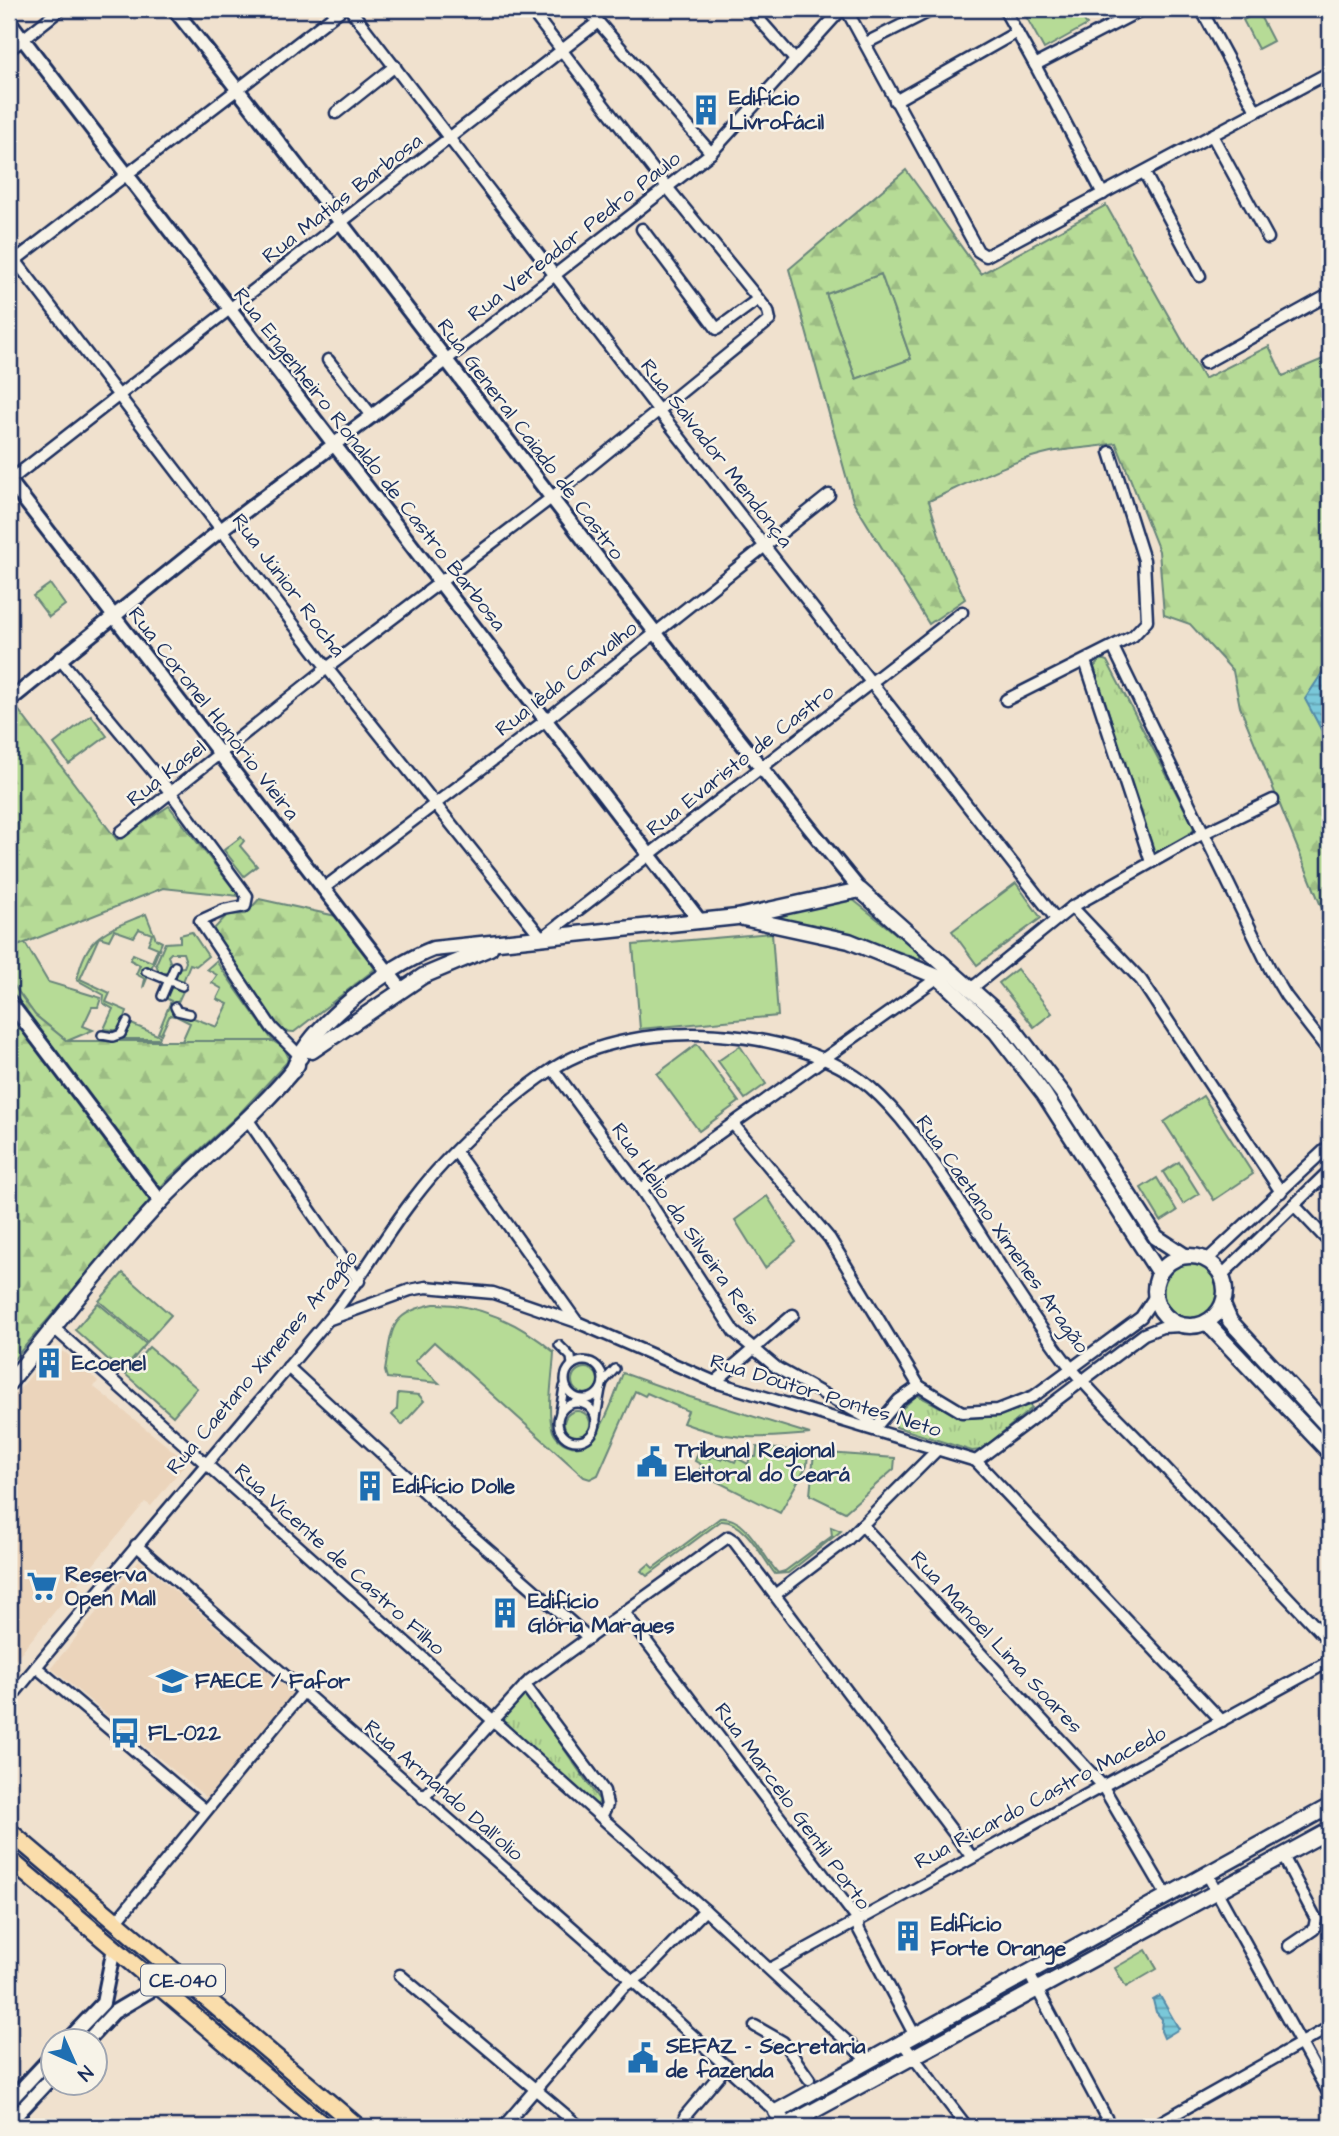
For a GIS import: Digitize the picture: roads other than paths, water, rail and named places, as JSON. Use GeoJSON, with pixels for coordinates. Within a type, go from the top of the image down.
{"type":"FeatureCollection","features":[{"type":"Feature","properties":{"kind":"highway","name":"CE-040"},"geometry":{"type":"LineString","coordinates":[[9,1831],[358,2127]]}},
{"type":"Feature","properties":{"kind":"highway","name":"CE-040"},"geometry":{"type":"LineString","coordinates":[[9,1859],[325,2127]]}},
{"type":"Feature","properties":{"kind":"main road"},"geometry":{"type":"LineString","coordinates":[[9,1383],[161,1202],[248,1120],[293,1071],[300,1057],[335,1016],[387,970],[433,949],[737,917],[860,890],[943,973],[996,1032],[1044,1094],[1159,1273]]}},
{"type":"Feature","properties":{"kind":"main road"},"geometry":{"type":"LineString","coordinates":[[737,917],[849,941],[943,973],[972,988],[1009,1023],[1036,1056],[1156,1237],[1185,1256],[1208,1260],[1222,1275],[1226,1290],[1223,1305],[1207,1322],[1194,1327],[1181,1326],[1163,1315],[1155,1296],[1159,1273],[1170,1262],[1185,1256]]}},
{"type":"Feature","properties":{"kind":"main road"},"geometry":{"type":"LineString","coordinates":[[300,1057],[401,989],[446,964],[505,943]]}},
{"type":"Feature","properties":{"kind":"main road"},"geometry":{"type":"LineString","coordinates":[[1022,1066],[1036,1056]]}},
{"type":"Feature","properties":{"kind":"main road"},"geometry":{"type":"LineString","coordinates":[[1104,1188],[1119,1180]]}},
{"type":"Feature","properties":{"kind":"main road"},"geometry":{"type":"LineString","coordinates":[[1223,1305],[1230,1321],[1326,1425],[1310,1431]]}},
{"type":"Feature","properties":{"kind":"main road"},"geometry":{"type":"LineString","coordinates":[[1207,1322],[1330,1453]]}},
{"type":"Feature","properties":{"kind":"main road"},"geometry":{"type":"LineString","coordinates":[[1330,1806],[908,2038],[867,2060],[812,2084],[776,2112],[786,2127],[1039,1992],[1330,1830]]}},
{"type":"Feature","properties":{"kind":"street"},"geometry":{"type":"LineString","coordinates":[[9,50],[61,9]]}},
{"type":"Feature","properties":{"kind":"street","name":"Rua General Caiado de Castro"},"geometry":{"type":"LineString","coordinates":[[174,9],[446,360],[550,499],[656,631],[760,768],[860,890]]}},
{"type":"Feature","properties":{"kind":"street"},"geometry":{"type":"LineString","coordinates":[[11,259],[342,9]]}},
{"type":"Feature","properties":{"kind":"street","name":"Rua Salvador Mendonça"},"geometry":{"type":"LineString","coordinates":[[351,9],[557,274],[659,411],[1056,919]]}},
{"type":"Feature","properties":{"kind":"street"},"geometry":{"type":"LineString","coordinates":[[530,9],[757,300],[717,329],[642,229]]}},
{"type":"Feature","properties":{"kind":"street"},"geometry":{"type":"LineString","coordinates":[[587,9],[710,153]]}},
{"type":"Feature","properties":{"kind":"street"},"geometry":{"type":"LineString","coordinates":[[750,9],[795,60]]}},
{"type":"Feature","properties":{"kind":"street"},"geometry":{"type":"LineString","coordinates":[[844,9],[978,251],[986,256],[1330,72]]}},
{"type":"Feature","properties":{"kind":"street","name":"Rua Vereador Pedro Paulo"},"geometry":{"type":"LineString","coordinates":[[9,701],[222,529],[337,444],[710,153],[844,9]]}},
{"type":"Feature","properties":{"kind":"street"},"geometry":{"type":"LineString","coordinates":[[870,41],[934,9]]}},
{"type":"Feature","properties":{"kind":"street"},"geometry":{"type":"LineString","coordinates":[[1004,9],[1103,194]]}},
{"type":"Feature","properties":{"kind":"street"},"geometry":{"type":"LineString","coordinates":[[1035,65],[1143,9]]}},
{"type":"Feature","properties":{"kind":"street"},"geometry":{"type":"LineString","coordinates":[[1201,9],[1256,111]]}},
{"type":"Feature","properties":{"kind":"street","name":"Rua Engenheiro Ronaldo de Castro Barbosa"},"geometry":{"type":"LineString","coordinates":[[9,21],[337,444],[440,583],[700,921]]}},
{"type":"Feature","properties":{"kind":"street","name":"Rua Matias Barbosa"},"geometry":{"type":"LineString","coordinates":[[9,480],[452,139],[598,22]]}},
{"type":"Feature","properties":{"kind":"street"},"geometry":{"type":"LineString","coordinates":[[895,101],[1017,32]]}},
{"type":"Feature","properties":{"kind":"street"},"geometry":{"type":"LineString","coordinates":[[336,113],[395,66]]}},
{"type":"Feature","properties":{"kind":"street"},"geometry":{"type":"LineString","coordinates":[[1212,135],[1268,239]]}},
{"type":"Feature","properties":{"kind":"street"},"geometry":{"type":"LineString","coordinates":[[1144,172],[1200,276]]}},
{"type":"Feature","properties":{"kind":"street","name":"Rua Júnior Rocha"},"geometry":{"type":"LineString","coordinates":[[11,259],[120,396],[327,668],[542,938]]}},
{"type":"Feature","properties":{"kind":"street"},"geometry":{"type":"LineString","coordinates":[[1205,363],[1330,294]]}},
{"type":"Feature","properties":{"kind":"street","name":"Rua Kasel"},"geometry":{"type":"LineString","coordinates":[[121,832],[327,668],[550,499],[762,328],[770,315],[757,300]]}},
{"type":"Feature","properties":{"kind":"street"},"geometry":{"type":"LineString","coordinates":[[328,360],[373,416]]}},
{"type":"Feature","properties":{"kind":"street"},"geometry":{"type":"LineString","coordinates":[[1006,700],[1140,631],[1148,614],[1144,560],[1110,452]]}},
{"type":"Feature","properties":{"kind":"street","name":"Rua Coronel Honório Vieira"},"geometry":{"type":"LineString","coordinates":[[9,480],[222,753],[401,989]]}},
{"type":"Feature","properties":{"kind":"street","name":"Rua Iêda Carvalho"},"geometry":{"type":"LineString","coordinates":[[324,888],[546,720],[829,495]]}},
{"type":"Feature","properties":{"kind":"street","name":"Rua Evaristo de Castro"},"geometry":{"type":"LineString","coordinates":[[542,938],[962,612]]}},
{"type":"Feature","properties":{"kind":"street"},"geometry":{"type":"LineString","coordinates":[[1113,647],[1202,834],[1286,996],[1330,1053]]}},
{"type":"Feature","properties":{"kind":"street"},"geometry":{"type":"LineString","coordinates":[[59,658],[171,793],[247,896],[245,906],[224,910],[200,921],[272,1028],[300,1057]]}},
{"type":"Feature","properties":{"kind":"street"},"geometry":{"type":"LineString","coordinates":[[1085,661],[1151,862]]}},
{"type":"Feature","properties":{"kind":"street"},"geometry":{"type":"LineString","coordinates":[[972,988],[1072,907],[1202,834],[1273,800]]}},
{"type":"Feature","properties":{"kind":"street"},"geometry":{"type":"LineString","coordinates":[[1072,907],[1141,980],[1281,1192]]}},
{"type":"Feature","properties":{"kind":"street"},"geometry":{"type":"LineString","coordinates":[[162,996],[175,966]]}},
{"type":"Feature","properties":{"kind":"street"},"geometry":{"type":"LineString","coordinates":[[146,971],[182,985]]}},
{"type":"Feature","properties":{"kind":"street"},"geometry":{"type":"LineString","coordinates":[[641,1189],[943,973]]}},
{"type":"Feature","properties":{"kind":"street"},"geometry":{"type":"LineString","coordinates":[[9,1001],[161,1202]]}},
{"type":"Feature","properties":{"kind":"street"},"geometry":{"type":"LineString","coordinates":[[176,1011],[190,1014]]}},
{"type":"Feature","properties":{"kind":"street"},"geometry":{"type":"LineString","coordinates":[[102,1035],[113,1037],[121,1034],[127,1022]]}},
{"type":"Feature","properties":{"kind":"street","name":"Rua Caetano Ximenes Aragão"},"geometry":{"type":"LineString","coordinates":[[9,1700],[136,1545],[328,1320],[359,1281],[414,1198],[456,1152],[553,1069],[594,1050],[650,1037],[696,1033],[768,1042],[822,1060],[871,1088],[911,1132],[1073,1370],[1330,1642]]}},
{"type":"Feature","properties":{"kind":"street","name":"Rua Helio da Silveira Reis"},"geometry":{"type":"LineString","coordinates":[[553,1069],[641,1189],[720,1313],[753,1350],[812,1390],[865,1417],[874,1429]]}},
{"type":"Feature","properties":{"kind":"street"},"geometry":{"type":"LineString","coordinates":[[248,1120],[359,1281]]}},
{"type":"Feature","properties":{"kind":"street"},"geometry":{"type":"LineString","coordinates":[[733,1124],[830,1239],[919,1386],[942,1403],[962,1412],[998,1410],[1034,1396],[1073,1370],[1141,1317],[1155,1296]]}},
{"type":"Feature","properties":{"kind":"street"},"geometry":{"type":"LineString","coordinates":[[1208,1260],[1330,1145]]}},
{"type":"Feature","properties":{"kind":"street"},"geometry":{"type":"LineString","coordinates":[[456,1152],[577,1322]]}},
{"type":"Feature","properties":{"kind":"street"},"geometry":{"type":"LineString","coordinates":[[1222,1275],[1330,1170]]}},
{"type":"Feature","properties":{"kind":"street"},"geometry":{"type":"LineString","coordinates":[[1304,1171],[1316,1184]]}},
{"type":"Feature","properties":{"kind":"street"},"geometry":{"type":"LineString","coordinates":[[1294,1205],[1330,1243]]}},
{"type":"Feature","properties":{"kind":"street"},"geometry":{"type":"LineString","coordinates":[[1251,1221],[1264,1235]]}},
{"type":"Feature","properties":{"kind":"street","name":"Rua Doutor Pontes Neto"},"geometry":{"type":"LineString","coordinates":[[328,1320],[410,1290],[446,1286],[493,1293],[577,1322],[715,1382],[976,1461]]}},
{"type":"Feature","properties":{"kind":"street"},"geometry":{"type":"LineString","coordinates":[[715,1382],[793,1315]]}},
{"type":"Feature","properties":{"kind":"street"},"geometry":{"type":"LineString","coordinates":[[1181,1326],[1162,1327],[1144,1334],[976,1461],[1222,1721]]}},
{"type":"Feature","properties":{"kind":"street","name":"Rua Vicente de Castro Filho"},"geometry":{"type":"LineString","coordinates":[[54,1328],[705,1910],[867,2060]]}},
{"type":"Feature","properties":{"kind":"street"},"geometry":{"type":"LineString","coordinates":[[559,1345],[571,1357],[572,1365],[564,1382],[559,1431],[574,1442],[591,1436],[602,1385],[600,1370],[590,1362],[572,1365]]}},
{"type":"Feature","properties":{"kind":"street"},"geometry":{"type":"LineString","coordinates":[[288,1367],[454,1520],[589,1637]]}},
{"type":"Feature","properties":{"kind":"street"},"geometry":{"type":"LineString","coordinates":[[564,1382],[569,1394],[580,1400],[593,1398],[615,1369]]}},
{"type":"Feature","properties":{"kind":"street"},"geometry":{"type":"LineString","coordinates":[[874,1429],[899,1400],[919,1386]]}},
{"type":"Feature","properties":{"kind":"street"},"geometry":{"type":"LineString","coordinates":[[1034,1396],[1044,1409]]}},
{"type":"Feature","properties":{"kind":"street"},"geometry":{"type":"LineString","coordinates":[[560,1412],[570,1404],[583,1404],[596,1418]]}},
{"type":"Feature","properties":{"kind":"street"},"geometry":{"type":"LineString","coordinates":[[776,1594],[848,1540],[937,1450]]}},
{"type":"Feature","properties":{"kind":"street","name":"Rua Manoel Lima Soares"},"geometry":{"type":"LineString","coordinates":[[862,1525],[1102,1785],[1167,1896]]}},
{"type":"Feature","properties":{"kind":"street"},"geometry":{"type":"LineString","coordinates":[[423,1798],[525,1685],[721,1539],[728,1537],[776,1594],[971,1856]]}},
{"type":"Feature","properties":{"kind":"street","name":"Rua Armando Dall'olio"},"geometry":{"type":"LineString","coordinates":[[136,1545],[633,1980],[776,2112]]}},
{"type":"Feature","properties":{"kind":"street","name":"Rua Marcelo Gentil Porto"},"geometry":{"type":"LineString","coordinates":[[624,1612],[857,1919],[859,1930],[908,2038],[913,2057],[967,2127]]}},
{"type":"Feature","properties":{"kind":"street","name":"Rua Ricardo Castro Macedo"},"geometry":{"type":"LineString","coordinates":[[770,1969],[971,1856],[1330,1661]]}},
{"type":"Feature","properties":{"kind":"street"},"geometry":{"type":"LineString","coordinates":[[36,1667],[205,1810]]}},
{"type":"Feature","properties":{"kind":"street"},"geometry":{"type":"LineString","coordinates":[[525,1685],[604,1791],[607,1805],[601,1817]]}},
{"type":"Feature","properties":{"kind":"street"},"geometry":{"type":"LineString","coordinates":[[115,1923],[303,1692]]}},
{"type":"Feature","properties":{"kind":"street"},"geometry":{"type":"LineString","coordinates":[[1283,1856],[1316,1919],[1314,1929],[1289,1947]]}},
{"type":"Feature","properties":{"kind":"street"},"geometry":{"type":"LineString","coordinates":[[1207,1874],[1330,2096]]}},
{"type":"Feature","properties":{"kind":"street"},"geometry":{"type":"LineString","coordinates":[[503,2127],[623,1987],[705,1910]]}},
{"type":"Feature","properties":{"kind":"street"},"geometry":{"type":"LineString","coordinates":[[79,2028],[103,2003],[114,1948]]}},
{"type":"Feature","properties":{"kind":"street"},"geometry":{"type":"LineString","coordinates":[[1028,1972],[1111,2127]]}},
{"type":"Feature","properties":{"kind":"street"},"geometry":{"type":"LineString","coordinates":[[400,1975],[580,2127]]}},
{"type":"Feature","properties":{"kind":"street"},"geometry":{"type":"LineString","coordinates":[[99,2028],[114,2012],[159,1986]]}},
{"type":"Feature","properties":{"kind":"street"},"geometry":{"type":"LineString","coordinates":[[103,2003],[114,2012]]}},
{"type":"Feature","properties":{"kind":"street"},"geometry":{"type":"LineString","coordinates":[[755,2026],[783,2042],[812,2084]]}},
{"type":"Feature","properties":{"kind":"street"},"geometry":{"type":"LineString","coordinates":[[1152,2127],[1330,2027]]}},
{"type":"Feature","properties":{"kind":"street"},"geometry":{"type":"LineString","coordinates":[[685,2116],[727,2066]]}},
{"type":"Feature","properties":{"kind":"street"},"geometry":{"type":"LineString","coordinates":[[9,2102],[38,2071]]}},
{"type":"Feature","properties":{"kind":"street"},"geometry":{"type":"LineString","coordinates":[[9,2123],[38,2092]]}},
{"type":"Feature","properties":{"kind":"water"},"geometry":{"type":"Polygon","coordinates":[[[1330,661],[1330,746],[1305,699],[1330,661]]]}},
{"type":"Feature","properties":{"kind":"water"},"geometry":{"type":"Polygon","coordinates":[[[1160,1996],[1179,2029],[1164,2038],[1161,2031],[1162,2019],[1156,2012],[1153,2000],[1160,1996]]]}},
{"type":"Feature","properties":{"kind":"place","name":"Edifício Livrofácil"},"geometry":{"type":"Point","coordinates":[706,110]}},
{"type":"Feature","properties":{"kind":"place","name":"Ecoenel"},"geometry":{"type":"Point","coordinates":[49,1363]}},
{"type":"Feature","properties":{"kind":"place","name":"Tribunal Regional Eleitoral do Ceará"},"geometry":{"type":"Point","coordinates":[652,1462]}},
{"type":"Feature","properties":{"kind":"place","name":"Edifício Dolle"},"geometry":{"type":"Point","coordinates":[370,1486]}},
{"type":"Feature","properties":{"kind":"place","name":"Reserva Open Mall"},"geometry":{"type":"Point","coordinates":[42,1586]}},
{"type":"Feature","properties":{"kind":"place","name":"Edifício Glória Marques"},"geometry":{"type":"Point","coordinates":[505,1613]}},
{"type":"Feature","properties":{"kind":"place","name":"FAECE / Fafor"},"geometry":{"type":"Point","coordinates":[172,1681]}},
{"type":"Feature","properties":{"kind":"place","name":"FL-022"},"geometry":{"type":"Point","coordinates":[125,1733]}},
{"type":"Feature","properties":{"kind":"place","name":"Edifício Forte Orange"},"geometry":{"type":"Point","coordinates":[908,1936]}},
{"type":"Feature","properties":{"kind":"place","name":"SEFAZ - Secretaria de fazenda"},"geometry":{"type":"Point","coordinates":[643,2058]}}]}
